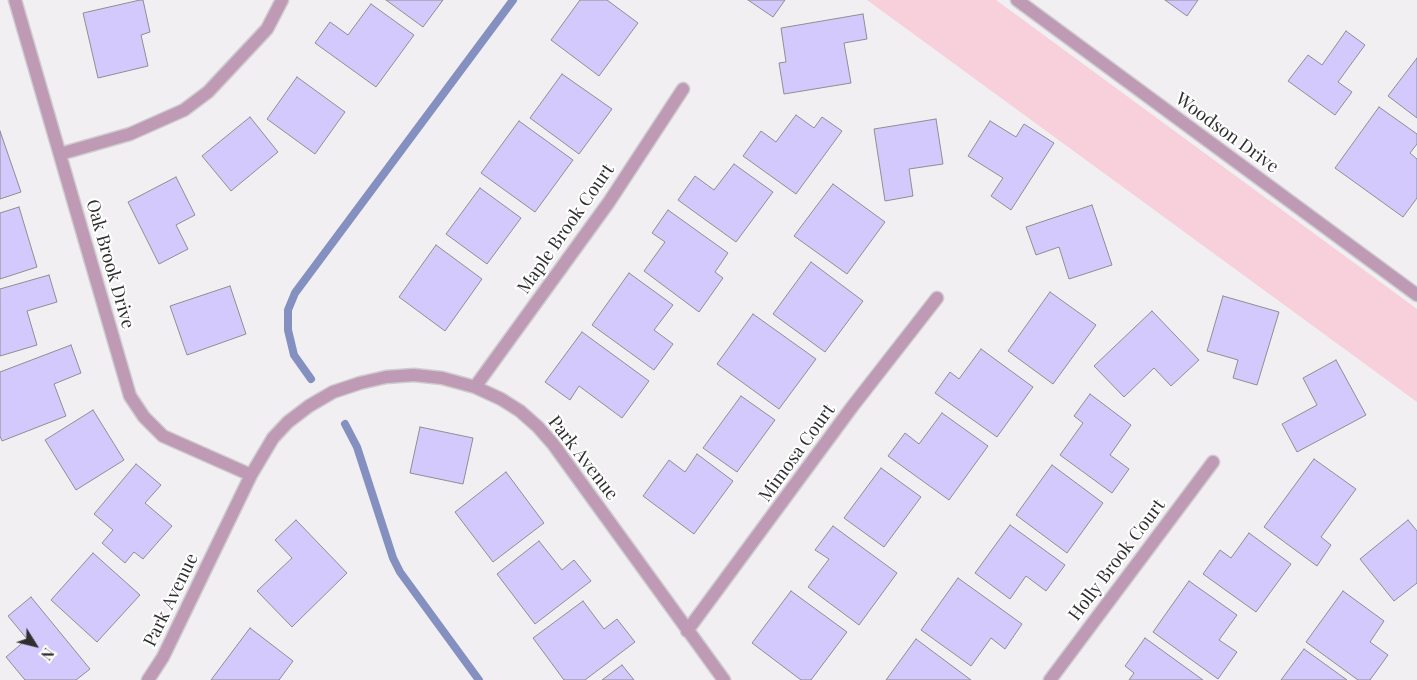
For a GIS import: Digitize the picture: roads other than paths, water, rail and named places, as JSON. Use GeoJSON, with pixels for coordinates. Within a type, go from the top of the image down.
{"type":"FeatureCollection","features":[{"type":"Feature","properties":{"kind":"street","name":"Oak Brook Drive"},"geometry":{"type":"LineString","coordinates":[[15,0],[130,396],[144,417],[163,436],[251,475]]}},
{"type":"Feature","properties":{"kind":"street"},"geometry":{"type":"LineString","coordinates":[[60,154],[130,134],[184,110],[208,92],[267,29],[282,0]]}},
{"type":"Feature","properties":{"kind":"street","name":"Woodson Drive"},"geometry":{"type":"LineString","coordinates":[[1017,0],[1416,293]]}},
{"type":"Feature","properties":{"kind":"street","name":"Maple Brook Court"},"geometry":{"type":"LineString","coordinates":[[475,387],[609,202],[683,89]]}},
{"type":"Feature","properties":{"kind":"street","name":"Mimosa Court"},"geometry":{"type":"LineString","coordinates":[[687,631],[852,407],[937,298]]}},
{"type":"Feature","properties":{"kind":"street","name":"Park Avenue"},"geometry":{"type":"LineString","coordinates":[[148,680],[163,657],[251,475],[273,438],[288,422],[309,406],[333,392],[386,377],[414,375],[442,378],[475,387],[502,399],[520,411],[538,427],[554,444],[724,680]]}},
{"type":"Feature","properties":{"kind":"street","name":"Holly Brook Court"},"geometry":{"type":"LineString","coordinates":[[1050,680],[1213,462]]}},
{"type":"Feature","properties":{"kind":"waterway"},"geometry":{"type":"LineString","coordinates":[[311,379],[294,355],[288,330],[288,310],[295,293],[513,0]]}},
{"type":"Feature","properties":{"kind":"waterway"},"geometry":{"type":"LineString","coordinates":[[345,424],[357,447],[393,558],[400,572],[479,680]]}}]}
